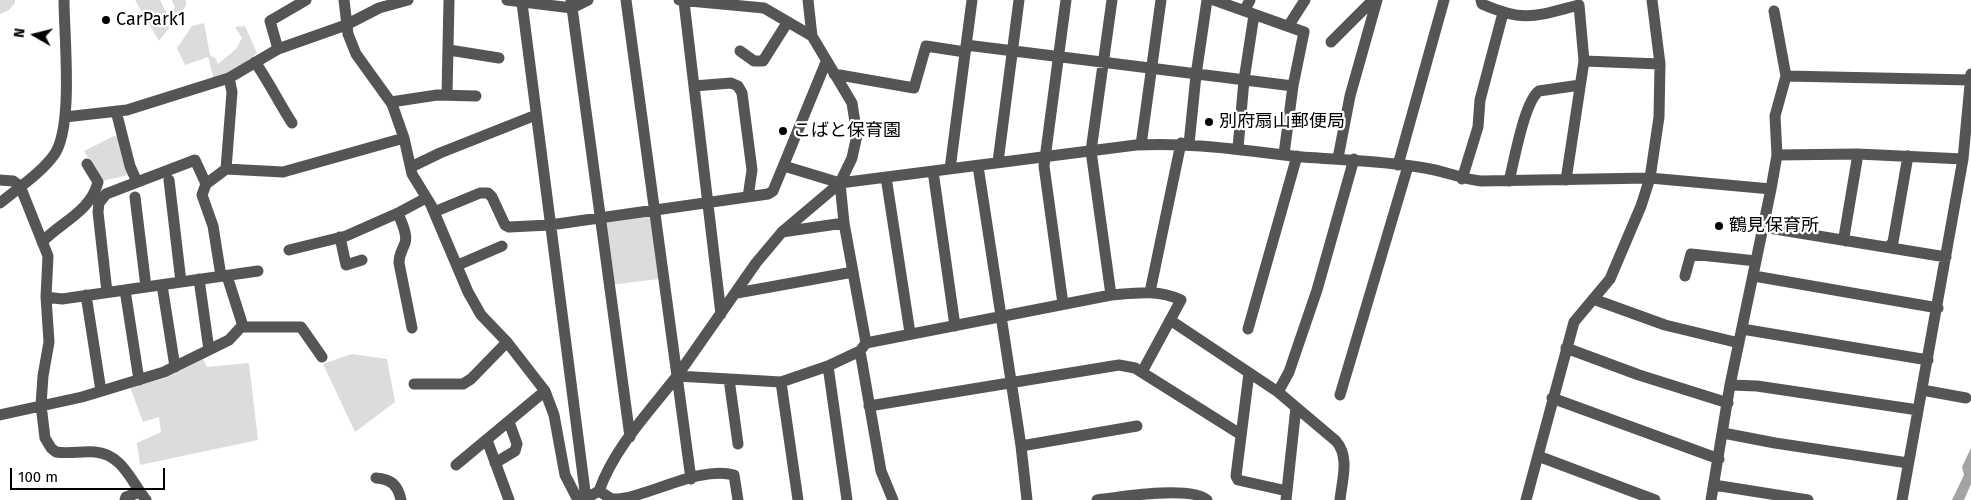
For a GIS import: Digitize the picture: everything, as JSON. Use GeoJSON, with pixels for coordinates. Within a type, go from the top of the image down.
{"type":"FeatureCollection","features":[{"type":"Feature","properties":{"kind":"street"},"geometry":{"type":"LineString","coordinates":[[0,203],[54,155],[62,139],[65,117],[64,0]]}},
{"type":"Feature","properties":{"kind":"street"},"geometry":{"type":"LineString","coordinates":[[278,49],[270,21],[306,0]]}},
{"type":"Feature","properties":{"kind":"street"},"geometry":{"type":"LineString","coordinates":[[344,0],[346,25],[356,54],[391,102],[404,138],[412,174],[434,212],[468,292],[481,315],[507,342],[545,391],[554,415],[565,475],[582,500]]}},
{"type":"Feature","properties":{"kind":"street"},"geometry":{"type":"LineString","coordinates":[[65,117],[116,111],[229,78],[278,49],[346,25],[364,14],[408,0]]}},
{"type":"Feature","properties":{"kind":"street"},"geometry":{"type":"LineString","coordinates":[[447,95],[449,0]]}},
{"type":"Feature","properties":{"kind":"street"},"geometry":{"type":"LineString","coordinates":[[507,0],[522,3],[572,4],[588,0]]}},
{"type":"Feature","properties":{"kind":"street"},"geometry":{"type":"LineString","coordinates":[[626,0],[690,479]]}},
{"type":"Feature","properties":{"kind":"street"},"geometry":{"type":"LineString","coordinates":[[582,500],[599,491],[604,476],[630,437],[677,376],[737,293],[756,263],[782,232],[840,183],[852,158],[857,135],[852,103],[812,36],[808,0]]}},
{"type":"Feature","properties":{"kind":"street"},"geometry":{"type":"LineString","coordinates":[[950,169],[972,0]]}},
{"type":"Feature","properties":{"kind":"street"},"geometry":{"type":"LineString","coordinates":[[998,162],[1011,49],[1019,0]]}},
{"type":"Feature","properties":{"kind":"street"},"geometry":{"type":"LineString","coordinates":[[1063,304],[1044,166],[1066,0]]}},
{"type":"Feature","properties":{"kind":"street"},"geometry":{"type":"LineString","coordinates":[[1111,295],[1091,151],[1112,0]]}},
{"type":"Feature","properties":{"kind":"street"},"geometry":{"type":"LineString","coordinates":[[1140,145],[1161,0]]}},
{"type":"Feature","properties":{"kind":"street"},"geometry":{"type":"LineString","coordinates":[[1150,292],[1185,143],[1207,0]]}},
{"type":"Feature","properties":{"kind":"street"},"geometry":{"type":"LineString","coordinates":[[1214,0],[1289,25],[1304,32],[1293,86],[1284,154]]}},
{"type":"Feature","properties":{"kind":"street"},"geometry":{"type":"LineString","coordinates":[[1238,148],[1250,0]]}},
{"type":"Feature","properties":{"kind":"street"},"geometry":{"type":"LineString","coordinates":[[1289,25],[1305,0]]}},
{"type":"Feature","properties":{"kind":"street"},"geometry":{"type":"LineString","coordinates":[[1331,42],[1373,0]]}},
{"type":"Feature","properties":{"kind":"street"},"geometry":{"type":"LineString","coordinates":[[1338,158],[1350,96],[1377,0]]}},
{"type":"Feature","properties":{"kind":"street"},"geometry":{"type":"LineString","coordinates":[[1340,394],[1403,166],[1444,0]]}},
{"type":"Feature","properties":{"kind":"street"},"geometry":{"type":"LineString","coordinates":[[1481,0],[1482,4],[1503,14],[1529,18],[1579,5],[1584,62],[1566,180]]}},
{"type":"Feature","properties":{"kind":"street"},"geometry":{"type":"LineString","coordinates":[[1526,500],[1574,322],[1610,279],[1620,260],[1650,178],[1659,117],[1660,64],[1652,0]]}},
{"type":"Feature","properties":{"kind":"street"},"geometry":{"type":"LineString","coordinates":[[721,314],[682,1],[737,3],[764,8],[812,36]]}},
{"type":"Feature","properties":{"kind":"street"},"geometry":{"type":"LineString","coordinates":[[522,3],[582,500]]}},
{"type":"Feature","properties":{"kind":"street"},"geometry":{"type":"LineString","coordinates":[[572,4],[630,437]]}},
{"type":"Feature","properties":{"kind":"street"},"geometry":{"type":"LineString","coordinates":[[1711,500],[1738,343],[1754,276],[1777,154],[1775,116],[1786,76],[1774,10]]}},
{"type":"Feature","properties":{"kind":"street"},"geometry":{"type":"LineString","coordinates":[[1462,179],[1478,127],[1480,100],[1503,14]]}},
{"type":"Feature","properties":{"kind":"street"},"geometry":{"type":"LineString","coordinates":[[740,51],[754,61],[763,60],[787,23]]}},
{"type":"Feature","properties":{"kind":"street"},"geometry":{"type":"LineString","coordinates":[[834,74],[914,88],[926,46],[1011,49],[1196,75],[1293,86]]}},
{"type":"Feature","properties":{"kind":"street"},"geometry":{"type":"LineString","coordinates":[[449,50],[499,58]]}},
{"type":"Feature","properties":{"kind":"street"},"geometry":{"type":"LineString","coordinates":[[255,62],[276,92],[278,101],[292,123]]}},
{"type":"Feature","properties":{"kind":"street"},"geometry":{"type":"LineString","coordinates":[[434,212],[480,193],[488,193],[492,197],[505,225],[509,228],[550,224],[654,208],[707,203],[773,191],[826,62]]}},
{"type":"Feature","properties":{"kind":"street"},"geometry":{"type":"LineString","coordinates":[[1584,62],[1660,64]]}},
{"type":"Feature","properties":{"kind":"street"},"geometry":{"type":"LineString","coordinates":[[1902,500],[1938,308],[1963,159],[1971,74]]}},
{"type":"Feature","properties":{"kind":"street"},"geometry":{"type":"LineString","coordinates":[[1786,76],[1971,80]]}},
{"type":"Feature","properties":{"kind":"street"},"geometry":{"type":"LineString","coordinates":[[226,169],[232,92],[229,78]]}},
{"type":"Feature","properties":{"kind":"street"},"geometry":{"type":"LineString","coordinates":[[694,86],[731,83],[738,86],[742,93],[752,170],[748,197]]}},
{"type":"Feature","properties":{"kind":"street"},"geometry":{"type":"LineString","coordinates":[[1509,181],[1522,127],[1533,96],[1539,92],[1580,84]]}},
{"type":"Feature","properties":{"kind":"street"},"geometry":{"type":"LineString","coordinates":[[391,102],[447,95],[476,96]]}},
{"type":"Feature","properties":{"kind":"street"},"geometry":{"type":"LineString","coordinates":[[116,111],[130,166],[137,182]]}},
{"type":"Feature","properties":{"kind":"street"},"geometry":{"type":"LineString","coordinates":[[411,167],[440,153],[536,115]]}},
{"type":"Feature","properties":{"kind":"street"},"geometry":{"type":"LineString","coordinates":[[242,327],[241,318],[224,276],[213,226],[202,195],[206,184],[226,169],[283,172],[404,138]]}},
{"type":"Feature","properties":{"kind":"street"},"geometry":{"type":"LineString","coordinates":[[784,166],[840,183],[1045,156],[1140,145],[1185,143],[1427,168],[1462,179],[1509,181],[1650,178],[1771,189]]}},
{"type":"Feature","properties":{"kind":"street"},"geometry":{"type":"LineString","coordinates":[[1777,154],[1858,154],[1963,159]]}},
{"type":"Feature","properties":{"kind":"street"},"geometry":{"type":"LineString","coordinates":[[1846,241],[1844,237],[1858,154]]}},
{"type":"Feature","properties":{"kind":"street"},"geometry":{"type":"LineString","coordinates":[[1248,329],[1297,156]]}},
{"type":"Feature","properties":{"kind":"street"},"geometry":{"type":"LineString","coordinates":[[1890,246],[1893,242],[1908,156]]}},
{"type":"Feature","properties":{"kind":"street"},"geometry":{"type":"LineString","coordinates":[[1278,392],[1290,372],[1317,290],[1354,159]]}},
{"type":"Feature","properties":{"kind":"street"},"geometry":{"type":"LineString","coordinates":[[107,292],[98,212],[100,203],[106,194],[195,160],[206,184]]}},
{"type":"Feature","properties":{"kind":"street"},"geometry":{"type":"LineString","coordinates":[[42,242],[58,226],[88,204],[95,194],[98,182],[87,164]]}},
{"type":"Feature","properties":{"kind":"street"},"geometry":{"type":"LineString","coordinates":[[978,166],[1021,446],[1027,500]]}},
{"type":"Feature","properties":{"kind":"street"},"geometry":{"type":"LineString","coordinates":[[933,172],[955,326]]}},
{"type":"Feature","properties":{"kind":"street"},"geometry":{"type":"LineString","coordinates":[[886,177],[910,333]]}},
{"type":"Feature","properties":{"kind":"street"},"geometry":{"type":"LineString","coordinates":[[0,180],[13,181],[20,186],[48,256],[46,297],[49,342],[43,376],[41,405],[45,438],[51,448],[65,453],[94,452],[114,456],[143,496],[126,497],[125,500]]}},
{"type":"Feature","properties":{"kind":"street"},"geometry":{"type":"LineString","coordinates":[[169,180],[181,282]]}},
{"type":"Feature","properties":{"kind":"street"},"geometry":{"type":"LineString","coordinates":[[840,183],[844,223],[863,347],[869,406],[881,471],[893,500]]}},
{"type":"Feature","properties":{"kind":"street"},"geometry":{"type":"LineString","coordinates":[[135,197],[146,287]]}},
{"type":"Feature","properties":{"kind":"street"},"geometry":{"type":"LineString","coordinates":[[289,250],[340,237],[398,213],[426,198]]}},
{"type":"Feature","properties":{"kind":"street"},"geometry":{"type":"LineString","coordinates":[[398,213],[405,235],[405,242],[399,252],[412,328]]}},
{"type":"Feature","properties":{"kind":"street"},"geometry":{"type":"LineString","coordinates":[[782,232],[844,223]]}},
{"type":"Feature","properties":{"kind":"street"},"geometry":{"type":"LineString","coordinates":[[1763,227],[1846,241],[1890,246],[1946,257]]}},
{"type":"Feature","properties":{"kind":"street"},"geometry":{"type":"LineString","coordinates":[[340,237],[346,265],[362,260]]}},
{"type":"Feature","properties":{"kind":"street"},"geometry":{"type":"LineString","coordinates":[[458,265],[502,246]]}},
{"type":"Feature","properties":{"kind":"street"},"geometry":{"type":"LineString","coordinates":[[1686,276],[1692,254],[1756,261]]}},
{"type":"Feature","properties":{"kind":"street"},"geometry":{"type":"LineString","coordinates":[[46,297],[62,299],[258,271]]}},
{"type":"Feature","properties":{"kind":"street"},"geometry":{"type":"LineString","coordinates":[[737,293],[853,272]]}},
{"type":"Feature","properties":{"kind":"street"},"geometry":{"type":"LineString","coordinates":[[1754,276],[1938,308]]}},
{"type":"Feature","properties":{"kind":"street"},"geometry":{"type":"LineString","coordinates":[[199,280],[210,350]]}},
{"type":"Feature","properties":{"kind":"street"},"geometry":{"type":"LineString","coordinates":[[162,285],[175,367]]}},
{"type":"Feature","properties":{"kind":"street"},"geometry":{"type":"LineString","coordinates":[[125,290],[139,380]]}},
{"type":"Feature","properties":{"kind":"street"},"geometry":{"type":"LineString","coordinates":[[677,376],[781,382],[828,366],[863,347],[910,333],[1111,295],[1150,292],[1168,294],[1181,300],[1142,372]]}},
{"type":"Feature","properties":{"kind":"street"},"geometry":{"type":"LineString","coordinates":[[86,295],[101,391]]}},
{"type":"Feature","properties":{"kind":"street"},"geometry":{"type":"LineString","coordinates":[[1593,299],[1665,325],[1738,343]]}},
{"type":"Feature","properties":{"kind":"street"},"geometry":{"type":"LineString","coordinates":[[1170,320],[1278,392],[1342,448],[1345,457],[1340,500]]}},
{"type":"Feature","properties":{"kind":"street"},"geometry":{"type":"LineString","coordinates":[[0,415],[101,391],[175,367],[229,340],[242,327],[301,327],[322,357]]}},
{"type":"Feature","properties":{"kind":"street"},"geometry":{"type":"LineString","coordinates":[[1742,329],[1928,360]]}},
{"type":"Feature","properties":{"kind":"street"},"geometry":{"type":"LineString","coordinates":[[414,384],[463,384],[471,379],[507,342]]}},
{"type":"Feature","properties":{"kind":"street"},"geometry":{"type":"LineString","coordinates":[[1566,348],[1639,375],[1728,403]]}},
{"type":"Feature","properties":{"kind":"street"},"geometry":{"type":"LineString","coordinates":[[869,406],[1011,381],[1119,365],[1135,368],[1240,434]]}},
{"type":"Feature","properties":{"kind":"street"},"geometry":{"type":"LineString","coordinates":[[828,366],[847,500]]}},
{"type":"Feature","properties":{"kind":"street"},"geometry":{"type":"LineString","coordinates":[[1249,373],[1240,434],[1236,476],[1238,480],[1286,495],[1296,408]]}},
{"type":"Feature","properties":{"kind":"street"},"geometry":{"type":"LineString","coordinates":[[728,379],[738,444]]}},
{"type":"Feature","properties":{"kind":"street"},"geometry":{"type":"LineString","coordinates":[[781,382],[798,500]]}},
{"type":"Feature","properties":{"kind":"street"},"geometry":{"type":"LineString","coordinates":[[1730,385],[1752,386],[1918,410]]}},
{"type":"Feature","properties":{"kind":"street"},"geometry":{"type":"LineString","coordinates":[[1922,390],[1966,398]]}},
{"type":"Feature","properties":{"kind":"street"},"geometry":{"type":"LineString","coordinates":[[456,465],[545,391]]}},
{"type":"Feature","properties":{"kind":"street"},"geometry":{"type":"LineString","coordinates":[[1552,398],[1719,459]]}},
{"type":"Feature","properties":{"kind":"street"},"geometry":{"type":"LineString","coordinates":[[495,463],[515,451],[516,444],[509,422]]}},
{"type":"Feature","properties":{"kind":"street"},"geometry":{"type":"LineString","coordinates":[[1021,446],[1136,426]]}},
{"type":"Feature","properties":{"kind":"street"},"geometry":{"type":"LineString","coordinates":[[1723,433],[1775,443],[1908,463]]}},
{"type":"Feature","properties":{"kind":"street"},"geometry":{"type":"LineString","coordinates":[[487,440],[508,500]]}},
{"type":"Feature","properties":{"kind":"street"},"geometry":{"type":"LineString","coordinates":[[1538,456],[1655,500]]}},
{"type":"Feature","properties":{"kind":"street"},"geometry":{"type":"LineString","coordinates":[[599,491],[612,499],[631,498],[690,479],[726,473],[734,475],[738,500]]}},
{"type":"Feature","properties":{"kind":"street"},"geometry":{"type":"LineString","coordinates":[[376,478],[389,479],[395,485],[401,500]]}},
{"type":"Feature","properties":{"kind":"street"},"geometry":{"type":"LineString","coordinates":[[1714,485],[1808,500]]}},
{"type":"Feature","properties":{"kind":"street"},"geometry":{"type":"LineString","coordinates":[[1101,500],[1156,492],[1198,495],[1206,500]]}},
{"type":"Feature","properties":{"kind":"shaded area"},"geometry":{"type":"Polygon","coordinates":[[[0,0],[15,0],[15,3],[9,10],[0,14],[0,0]]]}},
{"type":"Feature","properties":{"kind":"shaded area"},"geometry":{"type":"Polygon","coordinates":[[[135,0],[160,0],[167,14],[175,8],[172,0],[186,0],[186,6],[159,41],[135,0]]]}},
{"type":"Feature","properties":{"kind":"shaded area"},"geometry":{"type":"Polygon","coordinates":[[[204,23],[210,55],[216,59],[218,64],[236,49],[242,38],[235,27],[245,26],[257,53],[235,70],[214,80],[208,57],[185,65],[177,48],[192,26],[204,23]]]}},
{"type":"Feature","properties":{"kind":"shaded area"},"geometry":{"type":"Polygon","coordinates":[[[114,136],[119,137],[133,174],[102,181],[84,151],[114,136]]]}},
{"type":"Feature","properties":{"kind":"shaded area"},"geometry":{"type":"Polygon","coordinates":[[[651,212],[659,279],[610,285],[602,218],[651,212]]]}},
{"type":"Feature","properties":{"kind":"shaded area"},"geometry":{"type":"Polygon","coordinates":[[[352,354],[387,359],[395,402],[355,432],[323,364],[352,354]]]}},
{"type":"Feature","properties":{"kind":"shaded area"},"geometry":{"type":"Polygon","coordinates":[[[203,359],[207,367],[249,363],[258,440],[140,465],[137,443],[161,432],[159,417],[143,422],[130,387],[166,378],[203,359]]]}},
{"type":"Feature","properties":{"kind":"shaded area"},"geometry":{"type":"Polygon","coordinates":[[[1971,448],[1971,484],[1964,500],[1952,500],[1964,475],[1962,467],[1971,448]]]}},
{"type":"Feature","properties":{"kind":"place","name":"CarPark1"},"geometry":{"type":"Point","coordinates":[106,20]}},
{"type":"Feature","properties":{"kind":"place","name":"別府扇山郵便局"},"geometry":{"type":"Point","coordinates":[1209,122]}},
{"type":"Feature","properties":{"kind":"place","name":"こばと保育園"},"geometry":{"type":"Point","coordinates":[783,131]}},
{"type":"Feature","properties":{"kind":"place","name":"鶴見保育所"},"geometry":{"type":"Point","coordinates":[1719,226]}}]}
